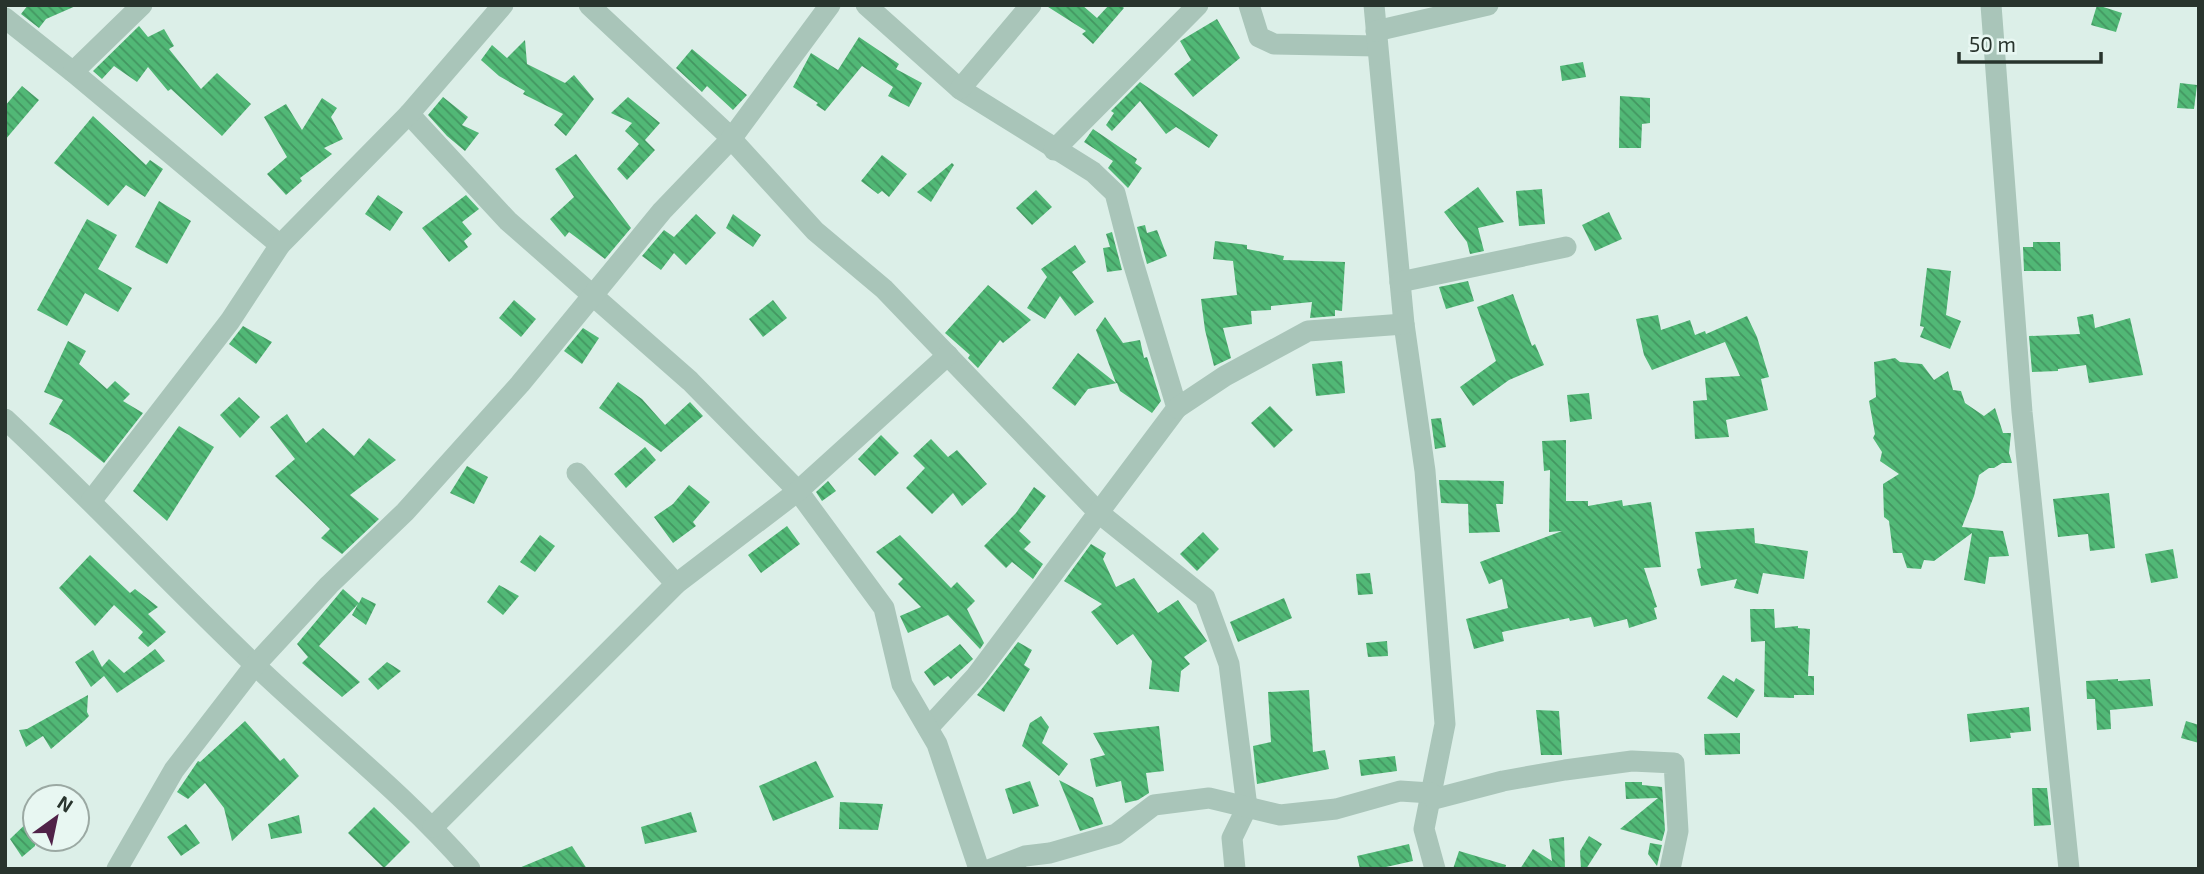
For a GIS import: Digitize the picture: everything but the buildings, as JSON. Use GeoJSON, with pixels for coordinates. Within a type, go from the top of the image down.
{"type":"FeatureCollection","features":[{"type":"Feature","properties":{"kind":"street"},"geometry":{"type":"LineString","coordinates":[[73,72],[142,5]]}},
{"type":"Feature","properties":{"kind":"street"},"geometry":{"type":"LineString","coordinates":[[91,500],[138,443],[229,321],[280,245],[409,114],[503,5]]}},
{"type":"Feature","properties":{"kind":"street"},"geometry":{"type":"LineString","coordinates":[[589,5],[731,139],[815,231],[884,289],[1099,513],[1205,598],[1229,664],[1247,807],[1233,838],[1234,869]]}},
{"type":"Feature","properties":{"kind":"street"},"geometry":{"type":"LineString","coordinates":[[117,869],[174,770],[255,665],[329,585],[405,512],[520,384],[662,211],[731,139],[830,5]]}},
{"type":"Feature","properties":{"kind":"street"},"geometry":{"type":"LineString","coordinates":[[866,5],[960,89],[1093,172],[1115,193],[1177,408]]}},
{"type":"Feature","properties":{"kind":"street"},"geometry":{"type":"LineString","coordinates":[[960,89],[1031,5]]}},
{"type":"Feature","properties":{"kind":"street"},"geometry":{"type":"LineString","coordinates":[[1054,150],[1198,5]]}},
{"type":"Feature","properties":{"kind":"street"},"geometry":{"type":"LineString","coordinates":[[1249,5],[1259,37],[1274,44],[1376,38],[1488,5]]}},
{"type":"Feature","properties":{"kind":"street"},"geometry":{"type":"LineString","coordinates":[[1374,5],[1399,282],[1424,471],[1445,724],[1423,829],[1436,869]]}},
{"type":"Feature","properties":{"kind":"street"},"geometry":{"type":"LineString","coordinates":[[1991,5],[2022,412],[2069,869]]}},
{"type":"Feature","properties":{"kind":"street"},"geometry":{"type":"LineString","coordinates":[[5,19],[73,72],[280,245]]}},
{"type":"Feature","properties":{"kind":"street"},"geometry":{"type":"LineString","coordinates":[[409,114],[508,221],[690,381],[798,491],[884,608],[902,684],[928,728],[945,765],[979,869]]}},
{"type":"Feature","properties":{"kind":"street"},"geometry":{"type":"LineString","coordinates":[[1399,282],[1566,247]]}},
{"type":"Feature","properties":{"kind":"street"},"geometry":{"type":"LineString","coordinates":[[928,728],[976,676],[1177,408],[1225,376],[1308,331],[1404,324]]}},
{"type":"Feature","properties":{"kind":"street"},"geometry":{"type":"LineString","coordinates":[[433,827],[676,584],[798,491],[948,355]]}},
{"type":"Feature","properties":{"kind":"street"},"geometry":{"type":"LineString","coordinates":[[10,431],[91,500],[255,665],[433,827],[470,869]]}},
{"type":"Feature","properties":{"kind":"street"},"geometry":{"type":"LineString","coordinates":[[577,473],[676,584]]}},
{"type":"Feature","properties":{"kind":"street"},"geometry":{"type":"LineString","coordinates":[[1431,793],[1434,799],[1503,781],[1632,761],[1674,763],[1678,831],[1670,869]]}},
{"type":"Feature","properties":{"kind":"street"},"geometry":{"type":"LineString","coordinates":[[991,869],[1025,856],[1051,861],[1116,834],[1154,805],[1209,798],[1280,815],[1336,809],[1400,791],[1431,793]]}}]}
